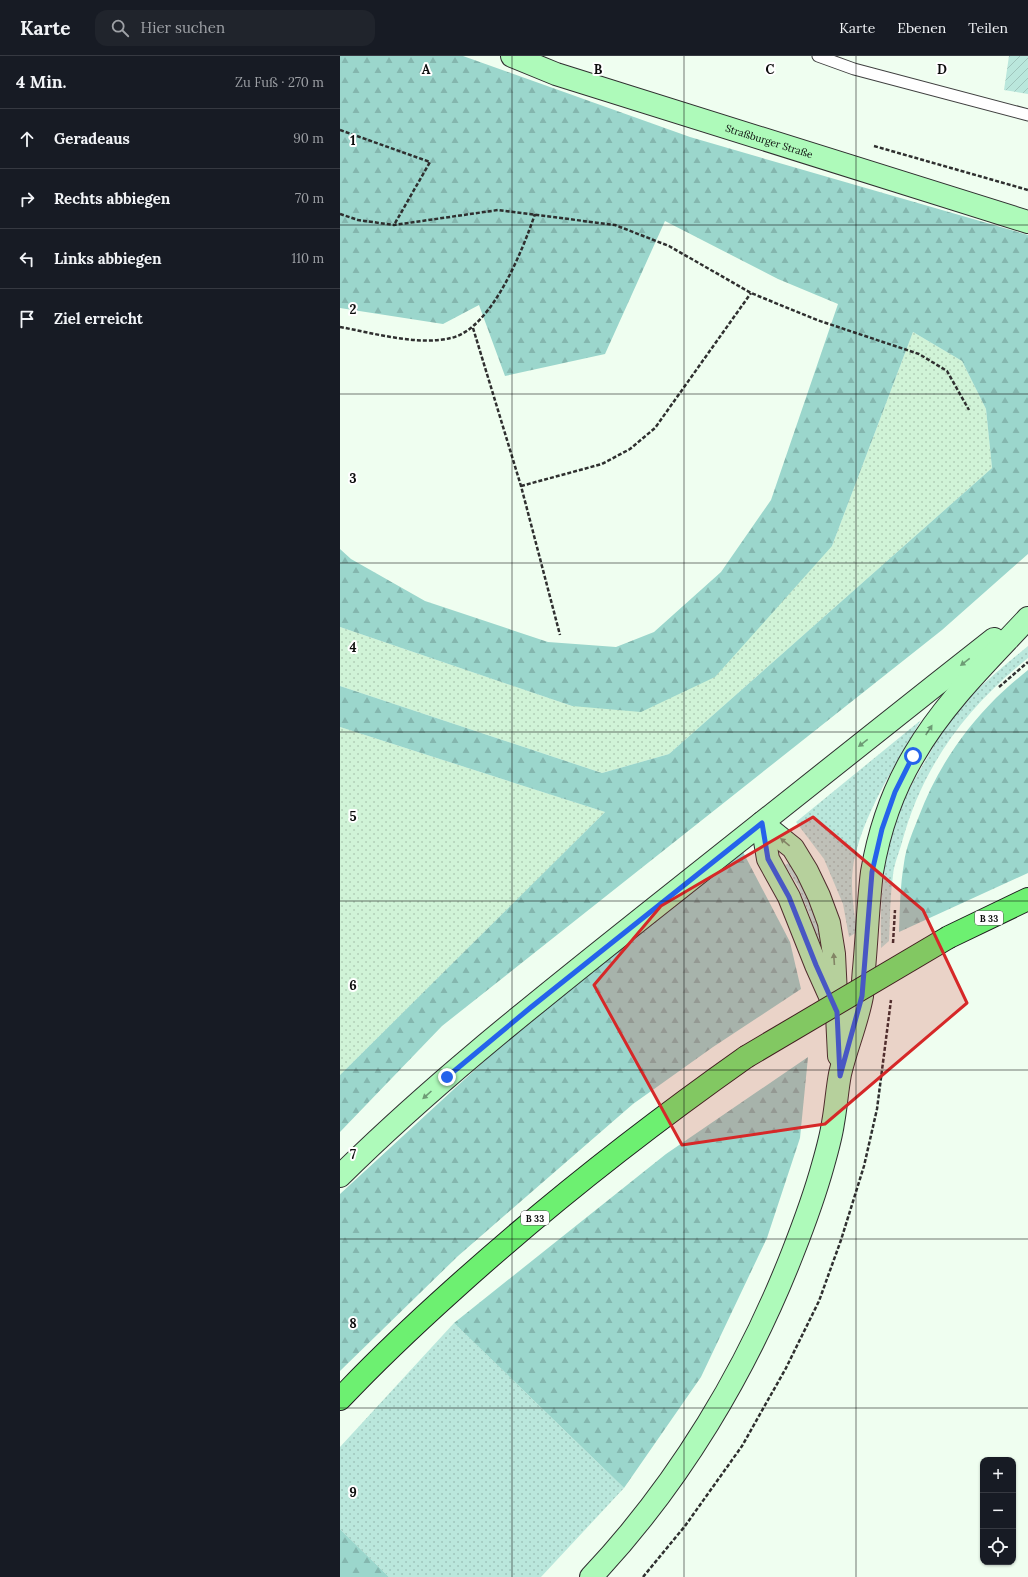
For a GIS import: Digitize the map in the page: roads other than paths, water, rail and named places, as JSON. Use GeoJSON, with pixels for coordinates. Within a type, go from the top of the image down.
{"type":"FeatureCollection","features":[{"type":"Feature","properties":{"kind":"main road","name":"Straßburger Straße"},"geometry":{"type":"LineString","coordinates":[[512,56],[556,74],[1028,222]]}},
{"type":"Feature","properties":{"kind":"main road"},"geometry":{"type":"LineString","coordinates":[[340,1176],[384,1133],[447,1077],[524,1013],[1028,612]]}},
{"type":"Feature","properties":{"kind":"main road"},"geometry":{"type":"LineString","coordinates":[[591,1577],[636,1525],[672,1478],[704,1429],[734,1378],[761,1326],[784,1275],[805,1222],[822,1169],[833,1123],[840,1076],[862,996],[872,872],[882,829],[895,792],[913,756],[933,725],[961,690],[1028,618]]}},
{"type":"Feature","properties":{"kind":"main road"},"geometry":{"type":"LineString","coordinates":[[762,823],[792,848],[808,871],[829,923],[834,954],[840,1076]]}},
{"type":"Feature","properties":{"kind":"main road"},"geometry":{"type":"LineString","coordinates":[[762,823],[768,859],[789,897],[816,965],[837,1012]]}},
{"type":"Feature","properties":{"kind":"main road","name":"B 33"},"geometry":{"type":"LineString","coordinates":[[340,1399],[419,1321],[492,1254],[553,1202],[680,1103],[746,1057],[950,937],[1028,899]]}},
{"type":"Feature","properties":{"kind":"lane"},"geometry":{"type":"LineString","coordinates":[[818,56],[854,69],[1028,115]]}}]}
